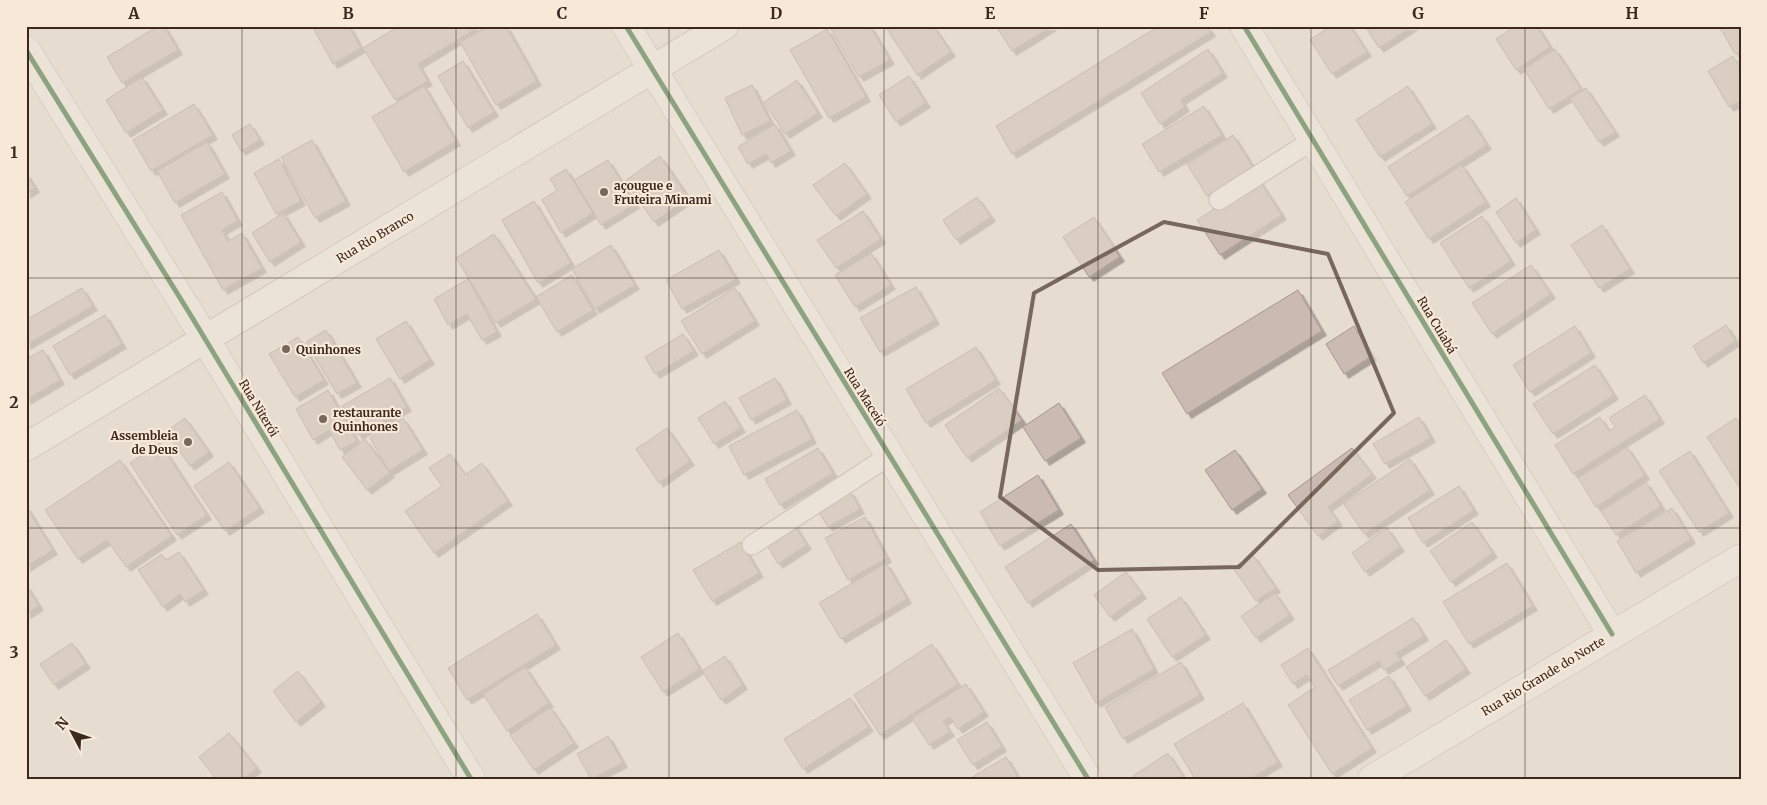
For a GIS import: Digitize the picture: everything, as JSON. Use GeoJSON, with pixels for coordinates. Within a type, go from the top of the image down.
{"type":"FeatureCollection","features":[{"type":"Feature","properties":{"kind":"street","name":"Rua Maceió"},"geometry":{"type":"LineString","coordinates":[[626,26],[1088,779]]}},
{"type":"Feature","properties":{"kind":"street","name":"Rua Rio Branco"},"geometry":{"type":"LineString","coordinates":[[26,448],[724,26]]}},
{"type":"Feature","properties":{"kind":"street","name":"Rua Cuiabá"},"geometry":{"type":"LineString","coordinates":[[1244,26],[1612,634]]}},
{"type":"Feature","properties":{"kind":"street","name":"Rua Niterói"},"geometry":{"type":"LineString","coordinates":[[26,50],[206,339],[471,779]]}},
{"type":"Feature","properties":{"kind":"street","name":"Rua Rio Grande do Norte"},"geometry":{"type":"LineString","coordinates":[[1372,779],[1741,558]]}},
{"type":"Feature","properties":{"kind":"lane"},"geometry":{"type":"LineString","coordinates":[[1219,200],[1313,140]]}},
{"type":"Feature","properties":{"kind":"lane"},"geometry":{"type":"LineString","coordinates":[[752,545],[889,456]]}},
{"type":"Feature","properties":{"kind":"highlighted area"},"geometry":{"type":"Polygon","coordinates":[[[1164,222],[1328,254],[1394,413],[1239,567],[1098,570],[1000,497],[1034,293],[1164,222]]]}},
{"type":"Feature","properties":{"kind":"building"},"geometry":{"type":"Polygon","coordinates":[[[158,26],[164,26],[178,50],[122,83],[107,57],[158,26]]]}},
{"type":"Feature","properties":{"kind":"building"},"geometry":{"type":"Polygon","coordinates":[[[312,26],[349,26],[361,48],[333,64],[312,26]]]}},
{"type":"Feature","properties":{"kind":"building"},"geometry":{"type":"Polygon","coordinates":[[[399,26],[475,26],[477,28],[418,64],[428,81],[395,100],[363,48],[399,26]]]}},
{"type":"Feature","properties":{"kind":"building"},"geometry":{"type":"Polygon","coordinates":[[[489,26],[506,26],[537,81],[496,105],[460,42],[489,26]]]}},
{"type":"Feature","properties":{"kind":"building"},"geometry":{"type":"Polygon","coordinates":[[[836,26],[870,26],[890,60],[859,77],[831,29],[836,26]]]}},
{"type":"Feature","properties":{"kind":"building"},"geometry":{"type":"Polygon","coordinates":[[[885,26],[933,26],[951,52],[917,75],[885,26]]]}},
{"type":"Feature","properties":{"kind":"building"},"geometry":{"type":"Polygon","coordinates":[[[996,26],[1052,26],[1012,51],[996,26]]]}},
{"type":"Feature","properties":{"kind":"building"},"geometry":{"type":"Polygon","coordinates":[[[1159,26],[1207,26],[1211,32],[1012,154],[996,126],[1159,26]]]}},
{"type":"Feature","properties":{"kind":"building"},"geometry":{"type":"Polygon","coordinates":[[[1330,26],[1350,26],[1367,52],[1332,74],[1310,40],[1330,26]]]}},
{"type":"Feature","properties":{"kind":"building"},"geometry":{"type":"Polygon","coordinates":[[[1365,26],[1413,26],[1379,48],[1365,26]]]}},
{"type":"Feature","properties":{"kind":"building"},"geometry":{"type":"Polygon","coordinates":[[[1515,26],[1537,26],[1550,47],[1516,70],[1496,39],[1515,26]]]}},
{"type":"Feature","properties":{"kind":"building"},"geometry":{"type":"Polygon","coordinates":[[[1719,26],[1741,26],[1741,51],[1735,54],[1719,26]]]}},
{"type":"Feature","properties":{"kind":"building"},"geometry":{"type":"Polygon","coordinates":[[[827,29],[866,97],[829,118],[790,50],[827,29]]]}},
{"type":"Feature","properties":{"kind":"building"},"geometry":{"type":"Polygon","coordinates":[[[1208,49],[1223,73],[1181,100],[1185,107],[1160,124],[1141,93],[1208,49]]]}},
{"type":"Feature","properties":{"kind":"building"},"geometry":{"type":"Polygon","coordinates":[[[1555,49],[1581,89],[1549,109],[1524,69],[1555,49]]]}},
{"type":"Feature","properties":{"kind":"building"},"geometry":{"type":"Polygon","coordinates":[[[1733,56],[1741,69],[1741,101],[1729,107],[1708,71],[1733,56]]]}},
{"type":"Feature","properties":{"kind":"building"},"geometry":{"type":"Polygon","coordinates":[[[463,61],[494,112],[468,128],[438,76],[463,61]]]}},
{"type":"Feature","properties":{"kind":"building"},"geometry":{"type":"Polygon","coordinates":[[[909,76],[926,103],[896,122],[879,95],[909,76]]]}},
{"type":"Feature","properties":{"kind":"building"},"geometry":{"type":"Polygon","coordinates":[[[142,77],[163,110],[126,133],[106,100],[142,77]]]}},
{"type":"Feature","properties":{"kind":"building"},"geometry":{"type":"Polygon","coordinates":[[[797,80],[818,113],[785,134],[764,102],[797,80]]]}},
{"type":"Feature","properties":{"kind":"building"},"geometry":{"type":"Polygon","coordinates":[[[752,85],[770,121],[742,135],[725,98],[752,85]]]}},
{"type":"Feature","properties":{"kind":"building"},"geometry":{"type":"Polygon","coordinates":[[[424,86],[456,141],[404,172],[372,117],[424,86]]]}},
{"type":"Feature","properties":{"kind":"building"},"geometry":{"type":"Polygon","coordinates":[[[1408,86],[1432,124],[1380,157],[1356,120],[1408,86]]]}},
{"type":"Feature","properties":{"kind":"building"},"geometry":{"type":"Polygon","coordinates":[[[1586,88],[1615,132],[1599,142],[1570,98],[1586,88]]]}},
{"type":"Feature","properties":{"kind":"building"},"geometry":{"type":"Polygon","coordinates":[[[194,104],[213,135],[151,171],[133,140],[194,104]]]}},
{"type":"Feature","properties":{"kind":"building"},"geometry":{"type":"Polygon","coordinates":[[[1204,106],[1222,135],[1159,172],[1142,144],[1204,106]]]}},
{"type":"Feature","properties":{"kind":"building"},"geometry":{"type":"Polygon","coordinates":[[[1468,115],[1487,145],[1407,196],[1388,167],[1468,115]]]}},
{"type":"Feature","properties":{"kind":"building"},"geometry":{"type":"Polygon","coordinates":[[[250,124],[260,140],[241,151],[232,135],[250,124]]]}},
{"type":"Feature","properties":{"kind":"building"},"geometry":{"type":"Polygon","coordinates":[[[775,124],[791,151],[771,163],[766,154],[748,164],[738,147],[775,124]]]}},
{"type":"Feature","properties":{"kind":"building"},"geometry":{"type":"Polygon","coordinates":[[[1233,135],[1253,167],[1207,196],[1187,164],[1233,135]]]}},
{"type":"Feature","properties":{"kind":"building"},"geometry":{"type":"Polygon","coordinates":[[[312,140],[346,201],[315,218],[281,157],[312,140]]]}},
{"type":"Feature","properties":{"kind":"building"},"geometry":{"type":"Polygon","coordinates":[[[207,142],[225,174],[175,203],[157,171],[207,142]]]}},
{"type":"Feature","properties":{"kind":"building"},"geometry":{"type":"Polygon","coordinates":[[[660,156],[689,198],[654,222],[625,181],[660,156]]]}},
{"type":"Feature","properties":{"kind":"building"},"geometry":{"type":"Polygon","coordinates":[[[279,159],[301,201],[276,214],[254,173],[279,159]]]}},
{"type":"Feature","properties":{"kind":"building","name":"açougue e Fruteira Minami"},"geometry":{"type":"Polygon","coordinates":[[[608,160],[635,204],[601,225],[574,180],[608,160]]]}},
{"type":"Feature","properties":{"kind":"building"},"geometry":{"type":"Polygon","coordinates":[[[845,163],[867,194],[836,216],[813,185],[845,163]]]}},
{"type":"Feature","properties":{"kind":"building"},"geometry":{"type":"Polygon","coordinates":[[[1462,165],[1486,202],[1429,239],[1405,202],[1462,165]]]}},
{"type":"Feature","properties":{"kind":"building"},"geometry":{"type":"Polygon","coordinates":[[[566,169],[593,213],[561,233],[542,200],[557,190],[550,179],[566,169]]]}},
{"type":"Feature","properties":{"kind":"building"},"geometry":{"type":"Polygon","coordinates":[[[26,173],[35,188],[26,194],[26,173]]]}},
{"type":"Feature","properties":{"kind":"building"},"geometry":{"type":"Polygon","coordinates":[[[1259,180],[1282,215],[1220,255],[1197,220],[1259,180]]]}},
{"type":"Feature","properties":{"kind":"building"},"geometry":{"type":"Polygon","coordinates":[[[222,192],[238,221],[222,230],[228,241],[242,233],[262,268],[223,290],[181,215],[222,192]]]}},
{"type":"Feature","properties":{"kind":"building"},"geometry":{"type":"Polygon","coordinates":[[[977,197],[991,217],[956,240],[943,220],[977,197]]]}},
{"type":"Feature","properties":{"kind":"building"},"geometry":{"type":"Polygon","coordinates":[[[1516,198],[1536,230],[1516,243],[1496,212],[1516,198]]]}},
{"type":"Feature","properties":{"kind":"building"},"geometry":{"type":"Polygon","coordinates":[[[534,201],[571,263],[538,283],[502,220],[534,201]]]}},
{"type":"Feature","properties":{"kind":"building"},"geometry":{"type":"Polygon","coordinates":[[[863,211],[881,239],[836,268],[817,240],[863,211]]]}},
{"type":"Feature","properties":{"kind":"building"},"geometry":{"type":"Polygon","coordinates":[[[283,213],[301,242],[270,262],[252,233],[283,213]]]}},
{"type":"Feature","properties":{"kind":"building"},"geometry":{"type":"Polygon","coordinates":[[[1482,216],[1511,261],[1469,288],[1440,243],[1482,216]]]}},
{"type":"Feature","properties":{"kind":"building"},"geometry":{"type":"Polygon","coordinates":[[[1094,217],[1120,257],[1089,277],[1063,237],[1094,217]]]}},
{"type":"Feature","properties":{"kind":"building"},"geometry":{"type":"Polygon","coordinates":[[[1602,225],[1630,269],[1599,288],[1571,245],[1602,225]]]}},
{"type":"Feature","properties":{"kind":"building"},"geometry":{"type":"Polygon","coordinates":[[[494,234],[536,299],[496,323],[456,258],[494,234]]]}},
{"type":"Feature","properties":{"kind":"building"},"geometry":{"type":"Polygon","coordinates":[[[611,245],[635,285],[595,309],[572,269],[611,245]]]}},
{"type":"Feature","properties":{"kind":"building"},"geometry":{"type":"Polygon","coordinates":[[[719,250],[736,279],[682,309],[666,280],[719,250]]]}},
{"type":"Feature","properties":{"kind":"building"},"geometry":{"type":"Polygon","coordinates":[[[871,253],[891,285],[855,307],[835,275],[871,253]]]}},
{"type":"Feature","properties":{"kind":"building"},"geometry":{"type":"Polygon","coordinates":[[[1531,265],[1551,294],[1492,334],[1472,303],[1531,265]]]}},
{"type":"Feature","properties":{"kind":"building"},"geometry":{"type":"Polygon","coordinates":[[[572,275],[593,310],[557,332],[536,297],[572,275]]]}},
{"type":"Feature","properties":{"kind":"building"},"geometry":{"type":"Polygon","coordinates":[[[468,279],[497,332],[482,340],[467,314],[448,325],[434,299],[468,279]]]}},
{"type":"Feature","properties":{"kind":"building"},"geometry":{"type":"Polygon","coordinates":[[[916,287],[935,320],[880,352],[860,318],[916,287]]]}},
{"type":"Feature","properties":{"kind":"building"},"geometry":{"type":"Polygon","coordinates":[[[82,288],[93,306],[26,345],[26,320],[82,288]]]}},
{"type":"Feature","properties":{"kind":"building"},"geometry":{"type":"Polygon","coordinates":[[[735,288],[755,321],[702,354],[681,321],[735,288]]]}},
{"type":"Feature","properties":{"kind":"building"},"geometry":{"type":"Polygon","coordinates":[[[1298,290],[1322,331],[1187,414],[1162,373],[1298,290]]]}},
{"type":"Feature","properties":{"kind":"building"},"geometry":{"type":"Polygon","coordinates":[[[105,315],[122,344],[70,375],[53,346],[105,315]]]}},
{"type":"Feature","properties":{"kind":"building"},"geometry":{"type":"Polygon","coordinates":[[[406,321],[430,360],[400,379],[376,339],[406,321]]]}},
{"type":"Feature","properties":{"kind":"building"},"geometry":{"type":"Polygon","coordinates":[[[1726,325],[1736,341],[1703,363],[1693,346],[1726,325]]]}},
{"type":"Feature","properties":{"kind":"building"},"geometry":{"type":"Polygon","coordinates":[[[1354,326],[1372,356],[1344,374],[1326,344],[1354,326]]]}},
{"type":"Feature","properties":{"kind":"building"},"geometry":{"type":"Polygon","coordinates":[[[1575,326],[1591,353],[1530,392],[1513,365],[1575,326]]]}},
{"type":"Feature","properties":{"kind":"building"},"geometry":{"type":"Polygon","coordinates":[[[326,330],[357,383],[337,394],[306,342],[326,330]]]}},
{"type":"Feature","properties":{"kind":"building"},"geometry":{"type":"Polygon","coordinates":[[[683,334],[694,351],[655,374],[645,357],[683,334]]]}},
{"type":"Feature","properties":{"kind":"building"},"geometry":{"type":"Polygon","coordinates":[[[298,337],[324,380],[295,397],[269,354],[298,337]]]}},
{"type":"Feature","properties":{"kind":"building"},"geometry":{"type":"Polygon","coordinates":[[[976,347],[996,380],[926,423],[906,389],[976,347]]]}},
{"type":"Feature","properties":{"kind":"building"},"geometry":{"type":"Polygon","coordinates":[[[43,350],[60,380],[26,400],[26,359],[43,350]]]}},
{"type":"Feature","properties":{"kind":"building"},"geometry":{"type":"Polygon","coordinates":[[[1595,365],[1614,395],[1553,434],[1533,404],[1595,365]]]}},
{"type":"Feature","properties":{"kind":"building"},"geometry":{"type":"Polygon","coordinates":[[[390,378],[407,407],[358,435],[342,406],[390,378]]]}},
{"type":"Feature","properties":{"kind":"building"},"geometry":{"type":"Polygon","coordinates":[[[775,378],[787,400],[751,420],[739,398],[775,378]]]}},
{"type":"Feature","properties":{"kind":"building"},"geometry":{"type":"Polygon","coordinates":[[[999,388],[1022,420],[967,458],[945,425],[999,388]]]}},
{"type":"Feature","properties":{"kind":"building","name":"restaurante Quinhones"},"geometry":{"type":"Polygon","coordinates":[[[328,390],[357,441],[340,450],[329,430],[313,440],[296,409],[328,390]]]}},
{"type":"Feature","properties":{"kind":"building"},"geometry":{"type":"Polygon","coordinates":[[[1645,395],[1660,419],[1573,474],[1555,445],[1600,417],[1609,431],[1615,427],[1609,418],[1645,395]]]}},
{"type":"Feature","properties":{"kind":"building"},"geometry":{"type":"Polygon","coordinates":[[[725,401],[741,428],[714,444],[698,418],[725,401]]]}},
{"type":"Feature","properties":{"kind":"building"},"geometry":{"type":"Polygon","coordinates":[[[1059,403],[1081,438],[1045,461],[1023,427],[1059,403]]]}},
{"type":"Feature","properties":{"kind":"building"},"geometry":{"type":"Polygon","coordinates":[[[797,410],[812,439],[744,475],[729,446],[797,410]]]}},
{"type":"Feature","properties":{"kind":"building"},"geometry":{"type":"Polygon","coordinates":[[[1419,417],[1431,438],[1385,464],[1373,444],[1419,417]]]}},
{"type":"Feature","properties":{"kind":"building","name":"Assembleia de Deus"},"geometry":{"type":"Polygon","coordinates":[[[185,418],[209,452],[190,466],[166,432],[185,418]]]}},
{"type":"Feature","properties":{"kind":"building"},"geometry":{"type":"Polygon","coordinates":[[[403,418],[423,450],[389,471],[370,438],[403,418]]]}},
{"type":"Feature","properties":{"kind":"building"},"geometry":{"type":"Polygon","coordinates":[[[1736,418],[1741,425],[1741,490],[1707,437],[1736,418]]]}},
{"type":"Feature","properties":{"kind":"building"},"geometry":{"type":"Polygon","coordinates":[[[667,428],[690,461],[659,483],[636,449],[667,428]]]}},
{"type":"Feature","properties":{"kind":"building"},"geometry":{"type":"Polygon","coordinates":[[[365,439],[390,473],[367,490],[342,457],[365,439]]]}},
{"type":"Feature","properties":{"kind":"building"},"geometry":{"type":"Polygon","coordinates":[[[160,443],[207,515],[177,535],[130,463],[160,443]]]}},
{"type":"Feature","properties":{"kind":"building"},"geometry":{"type":"Polygon","coordinates":[[[1627,447],[1645,475],[1596,507],[1578,478],[1627,447]]]}},
{"type":"Feature","properties":{"kind":"building"},"geometry":{"type":"Polygon","coordinates":[[[818,448],[833,473],[780,505],[765,479],[818,448]]]}},
{"type":"Feature","properties":{"kind":"building"},"geometry":{"type":"Polygon","coordinates":[[[1352,448],[1372,474],[1328,507],[1338,521],[1318,536],[1288,495],[1352,448]]]}},
{"type":"Feature","properties":{"kind":"building"},"geometry":{"type":"Polygon","coordinates":[[[1235,450],[1262,489],[1232,510],[1205,470],[1235,450]]]}},
{"type":"Feature","properties":{"kind":"building"},"geometry":{"type":"Polygon","coordinates":[[[1690,451],[1729,513],[1699,532],[1659,471],[1690,451]]]}},
{"type":"Feature","properties":{"kind":"building"},"geometry":{"type":"Polygon","coordinates":[[[450,454],[465,475],[482,463],[508,501],[434,553],[405,511],[442,486],[429,468],[450,454]]]}},
{"type":"Feature","properties":{"kind":"building"},"geometry":{"type":"Polygon","coordinates":[[[1410,459],[1430,490],[1364,534],[1344,504],[1410,459]]]}},
{"type":"Feature","properties":{"kind":"building"},"geometry":{"type":"Polygon","coordinates":[[[120,460],[172,536],[126,567],[107,540],[78,559],[45,510],[120,460]]]}},
{"type":"Feature","properties":{"kind":"building"},"geometry":{"type":"Polygon","coordinates":[[[229,462],[260,508],[225,531],[194,486],[229,462]]]}},
{"type":"Feature","properties":{"kind":"building"},"geometry":{"type":"Polygon","coordinates":[[[1038,475],[1059,510],[1000,546],[980,512],[1038,475]]]}},
{"type":"Feature","properties":{"kind":"building"},"geometry":{"type":"Polygon","coordinates":[[[1646,482],[1661,506],[1616,535],[1601,511],[1646,482]]]}},
{"type":"Feature","properties":{"kind":"building"},"geometry":{"type":"Polygon","coordinates":[[[1459,486],[1474,510],[1423,543],[1408,518],[1459,486]]]}},
{"type":"Feature","properties":{"kind":"building"},"geometry":{"type":"Polygon","coordinates":[[[850,491],[860,509],[828,527],[817,509],[850,491]]]}},
{"type":"Feature","properties":{"kind":"building"},"geometry":{"type":"Polygon","coordinates":[[[26,506],[53,550],[26,567],[26,506]]]}},
{"type":"Feature","properties":{"kind":"building"},"geometry":{"type":"Polygon","coordinates":[[[1672,508],[1691,539],[1636,573],[1617,541],[1672,508]]]}},
{"type":"Feature","properties":{"kind":"building"},"geometry":{"type":"Polygon","coordinates":[[[865,517],[887,558],[848,580],[825,538],[865,517]]]}},
{"type":"Feature","properties":{"kind":"building"},"geometry":{"type":"Polygon","coordinates":[[[1472,522],[1493,553],[1451,582],[1430,551],[1472,522]]]}},
{"type":"Feature","properties":{"kind":"building"},"geometry":{"type":"Polygon","coordinates":[[[793,523],[807,545],[778,564],[764,540],[793,523]]]}},
{"type":"Feature","properties":{"kind":"building"},"geometry":{"type":"Polygon","coordinates":[[[1071,524],[1094,560],[1028,603],[1005,567],[1071,524]]]}},
{"type":"Feature","properties":{"kind":"building"},"geometry":{"type":"Polygon","coordinates":[[[1387,528],[1400,547],[1365,572],[1352,553],[1387,528]]]}},
{"type":"Feature","properties":{"kind":"building"},"geometry":{"type":"Polygon","coordinates":[[[741,542],[759,573],[712,601],[693,570],[741,542]]]}},
{"type":"Feature","properties":{"kind":"building"},"geometry":{"type":"Polygon","coordinates":[[[179,552],[204,590],[185,602],[180,594],[163,607],[138,570],[162,554],[166,560],[179,552]]]}},
{"type":"Feature","properties":{"kind":"building"},"geometry":{"type":"Polygon","coordinates":[[[1253,555],[1276,588],[1256,601],[1233,568],[1253,555]]]}},
{"type":"Feature","properties":{"kind":"building"},"geometry":{"type":"Polygon","coordinates":[[[886,563],[907,599],[841,639],[819,603],[886,563]]]}},
{"type":"Feature","properties":{"kind":"building"},"geometry":{"type":"Polygon","coordinates":[[[1507,563],[1533,606],[1469,644],[1443,602],[1507,563]]]}},
{"type":"Feature","properties":{"kind":"building"},"geometry":{"type":"Polygon","coordinates":[[[1126,572],[1142,594],[1110,617],[1094,595],[1126,572]]]}},
{"type":"Feature","properties":{"kind":"building"},"geometry":{"type":"Polygon","coordinates":[[[26,585],[39,606],[26,614],[26,585]]]}},
{"type":"Feature","properties":{"kind":"building"},"geometry":{"type":"Polygon","coordinates":[[[1275,593],[1290,615],[1256,638],[1241,616],[1275,593]]]}},
{"type":"Feature","properties":{"kind":"building"},"geometry":{"type":"Polygon","coordinates":[[[1181,597],[1206,635],[1172,657],[1147,619],[1181,597]]]}},
{"type":"Feature","properties":{"kind":"building"},"geometry":{"type":"Polygon","coordinates":[[[537,614],[556,645],[467,700],[448,668],[537,614]]]}},
{"type":"Feature","properties":{"kind":"building"},"geometry":{"type":"Polygon","coordinates":[[[1413,618],[1424,636],[1396,653],[1401,660],[1384,670],[1379,661],[1338,686],[1328,670],[1413,618]]]}},
{"type":"Feature","properties":{"kind":"building"},"geometry":{"type":"Polygon","coordinates":[[[1132,629],[1154,669],[1096,703],[1073,663],[1132,629]]]}},
{"type":"Feature","properties":{"kind":"building"},"geometry":{"type":"Polygon","coordinates":[[[678,633],[700,669],[663,692],[641,657],[678,633]]]}},
{"type":"Feature","properties":{"kind":"building"},"geometry":{"type":"Polygon","coordinates":[[[1446,640],[1466,669],[1425,696],[1406,667],[1446,640]]]}},
{"type":"Feature","properties":{"kind":"building"},"geometry":{"type":"Polygon","coordinates":[[[72,643],[86,664],[54,685],[40,664],[72,643]]]}},
{"type":"Feature","properties":{"kind":"building"},"geometry":{"type":"Polygon","coordinates":[[[932,644],[958,684],[880,735],[854,695],[932,644]]]}},
{"type":"Feature","properties":{"kind":"building"},"geometry":{"type":"Polygon","coordinates":[[[1308,648],[1372,748],[1332,774],[1288,705],[1315,687],[1307,675],[1293,684],[1281,665],[1308,648]]]}},
{"type":"Feature","properties":{"kind":"building"},"geometry":{"type":"Polygon","coordinates":[[[725,656],[743,685],[721,700],[702,671],[725,656]]]}},
{"type":"Feature","properties":{"kind":"building"},"geometry":{"type":"Polygon","coordinates":[[[1181,662],[1200,695],[1123,739],[1105,707],[1181,662]]]}},
{"type":"Feature","properties":{"kind":"building"},"geometry":{"type":"Polygon","coordinates":[[[525,667],[549,703],[507,731],[483,694],[525,667]]]}},
{"type":"Feature","properties":{"kind":"building"},"geometry":{"type":"Polygon","coordinates":[[[298,671],[321,702],[296,722],[273,691],[298,671]]]}},
{"type":"Feature","properties":{"kind":"building"},"geometry":{"type":"Polygon","coordinates":[[[1389,676],[1407,706],[1367,730],[1349,700],[1389,676]]]}},
{"type":"Feature","properties":{"kind":"building"},"geometry":{"type":"Polygon","coordinates":[[[966,684],[984,712],[958,729],[950,717],[943,721],[950,732],[929,745],[912,718],[966,684]]]}},
{"type":"Feature","properties":{"kind":"building"},"geometry":{"type":"Polygon","coordinates":[[[850,698],[869,727],[803,769],[784,739],[850,698]]]}},
{"type":"Feature","properties":{"kind":"building"},"geometry":{"type":"Polygon","coordinates":[[[1243,703],[1278,762],[1250,779],[1195,779],[1174,744],[1243,703]]]}},
{"type":"Feature","properties":{"kind":"building"},"geometry":{"type":"Polygon","coordinates":[[[550,707],[574,743],[534,770],[510,735],[550,707]]]}},
{"type":"Feature","properties":{"kind":"building"},"geometry":{"type":"Polygon","coordinates":[[[987,722],[1002,747],[973,765],[957,740],[987,722]]]}},
{"type":"Feature","properties":{"kind":"building"},"geometry":{"type":"Polygon","coordinates":[[[229,733],[257,768],[243,779],[216,779],[199,757],[229,733]]]}},
{"type":"Feature","properties":{"kind":"building"},"geometry":{"type":"Polygon","coordinates":[[[608,736],[623,763],[591,779],[577,754],[608,736]]]}},
{"type":"Feature","properties":{"kind":"building"},"geometry":{"type":"Polygon","coordinates":[[[1168,753],[1185,779],[1134,779],[1133,776],[1168,753]]]}},
{"type":"Feature","properties":{"kind":"building"},"geometry":{"type":"Polygon","coordinates":[[[1006,757],[1019,779],[969,779],[1006,757]]]}},
{"type":"Feature","properties":{"kind":"cycle path"},"geometry":{"type":"LineString","coordinates":[[626,26],[1088,779]]}},
{"type":"Feature","properties":{"kind":"cycle path"},"geometry":{"type":"LineString","coordinates":[[1244,26],[1612,634]]}},
{"type":"Feature","properties":{"kind":"cycle path"},"geometry":{"type":"LineString","coordinates":[[26,50],[190,314],[471,779]]}},
{"type":"Feature","properties":{"kind":"place","name":"açougue e Fruteira Minami"},"geometry":{"type":"Point","coordinates":[604,192]}},
{"type":"Feature","properties":{"kind":"place","name":"Quinhones"},"geometry":{"type":"Point","coordinates":[286,349]}},
{"type":"Feature","properties":{"kind":"place","name":"restaurante Quinhones"},"geometry":{"type":"Point","coordinates":[323,419]}},
{"type":"Feature","properties":{"kind":"place","name":"Assembleia de Deus"},"geometry":{"type":"Point","coordinates":[188,442]}}]}
